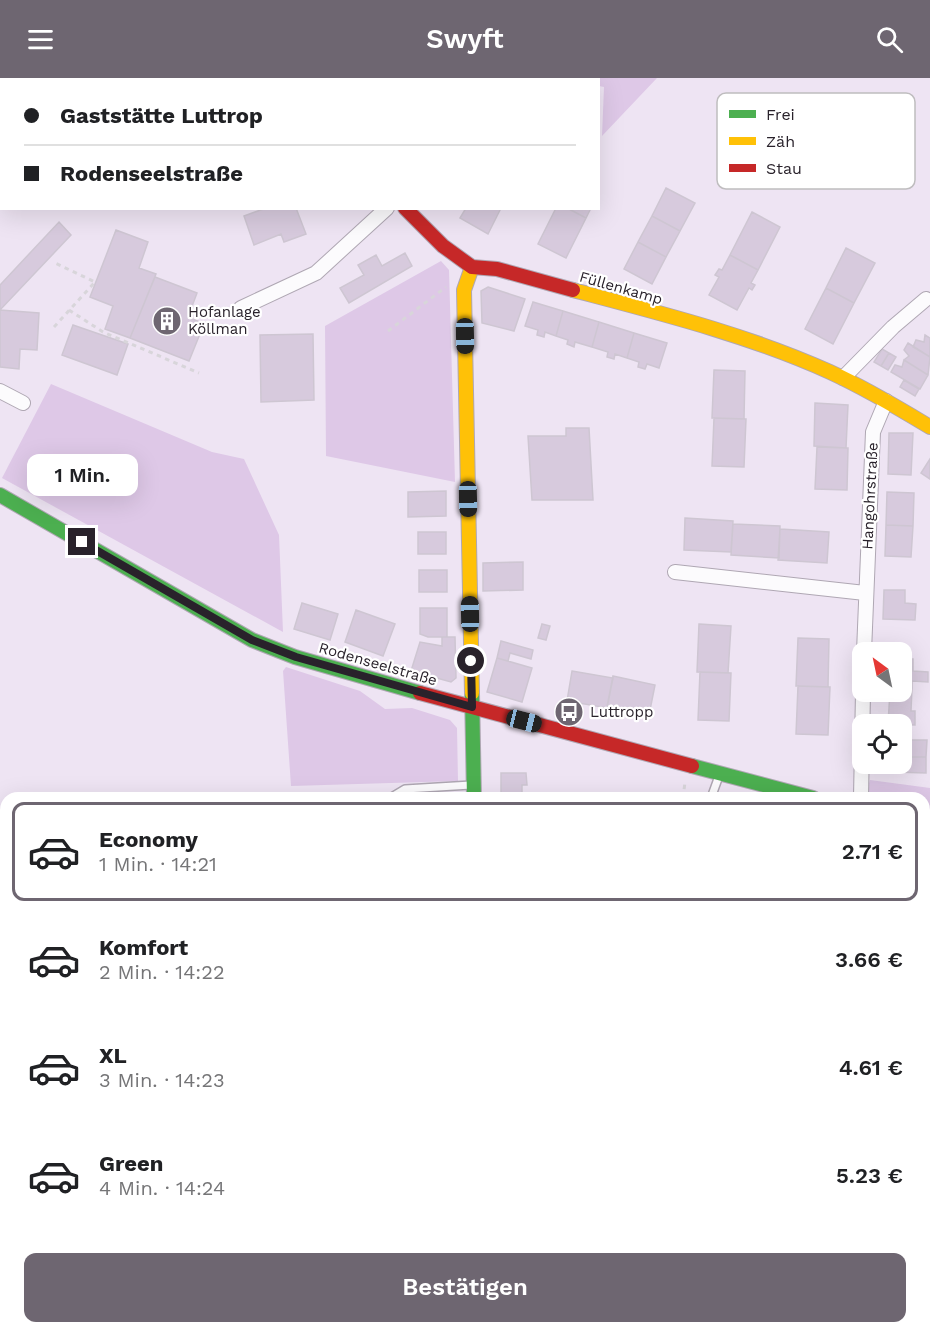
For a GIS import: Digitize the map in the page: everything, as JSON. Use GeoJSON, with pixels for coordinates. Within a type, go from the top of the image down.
{"type":"FeatureCollection","features":[{"type":"Feature","properties":{"kind":"street"},"geometry":{"type":"LineString","coordinates":[[241,308],[316,273],[385,210]]}},
{"type":"Feature","properties":{"kind":"street","name":"Füllenkamp"},"geometry":{"type":"LineString","coordinates":[[412,211],[443,246],[472,267],[497,269],[778,351],[843,378],[929,423]]}},
{"type":"Feature","properties":{"kind":"street"},"geometry":{"type":"LineString","coordinates":[[472,267],[464,290],[474,791]]}},
{"type":"Feature","properties":{"kind":"street"},"geometry":{"type":"LineString","coordinates":[[843,378],[893,327],[926,299]]}},
{"type":"Feature","properties":{"kind":"street"},"geometry":{"type":"LineString","coordinates":[[0,391],[23,402]]}},
{"type":"Feature","properties":{"kind":"street","name":"Hangohrstraße"},"geometry":{"type":"LineString","coordinates":[[864,642],[873,432],[886,401]]}},
{"type":"Feature","properties":{"kind":"street","name":"Rodenseelstraße"},"geometry":{"type":"LineString","coordinates":[[0,495],[252,640],[296,657],[472,707],[790,792]]}},
{"type":"Feature","properties":{"kind":"street"},"geometry":{"type":"LineString","coordinates":[[675,572],[865,593]]}},
{"type":"Feature","properties":{"kind":"street"},"geometry":{"type":"LineString","coordinates":[[861,792],[863,702]]}},
{"type":"Feature","properties":{"kind":"lane"},"geometry":{"type":"LineString","coordinates":[[713,792],[720,774]]}},
{"type":"Feature","properties":{"kind":"lane"},"geometry":{"type":"LineString","coordinates":[[400,792],[405,789],[474,791]]}},
{"type":"Feature","properties":{"kind":"path"},"geometry":{"type":"LineString","coordinates":[[54,327],[95,282],[55,263]]}},
{"type":"Feature","properties":{"kind":"path"},"geometry":{"type":"LineString","coordinates":[[388,331],[472,267]]}},
{"type":"Feature","properties":{"kind":"path"},"geometry":{"type":"LineString","coordinates":[[69,310],[103,332],[200,373]]}},
{"type":"Feature","properties":{"kind":"shaded area"},"geometry":{"type":"Polygon","coordinates":[[[600,78],[657,78],[602,136],[604,87],[600,86],[600,78]]]}},
{"type":"Feature","properties":{"kind":"shaded area"},"geometry":{"type":"Polygon","coordinates":[[[441,261],[449,270],[455,482],[326,456],[325,326],[441,261]]]}},
{"type":"Feature","properties":{"kind":"shaded area"},"geometry":{"type":"Polygon","coordinates":[[[51,384],[212,452],[244,459],[279,535],[283,632],[2,478],[51,384]]]}},
{"type":"Feature","properties":{"kind":"shaded area"},"geometry":{"type":"Polygon","coordinates":[[[286,667],[360,691],[385,709],[412,708],[450,720],[457,728],[458,781],[291,786],[283,671],[286,667]]]}},
{"type":"Feature","properties":{"kind":"shaded area"},"geometry":{"type":"Polygon","coordinates":[[[870,780],[930,788],[930,792],[867,792],[870,780]]]}},
{"type":"Feature","properties":{"kind":"building"},"geometry":{"type":"Polygon","coordinates":[[[666,188],[695,203],[680,231],[652,216],[666,188]]]}},
{"type":"Feature","properties":{"kind":"building"},"geometry":{"type":"Polygon","coordinates":[[[260,210],[297,210],[306,234],[284,242],[281,234],[254,245],[244,216],[260,210]]]}},
{"type":"Feature","properties":{"kind":"building"},"geometry":{"type":"Polygon","coordinates":[[[465,210],[500,210],[488,234],[460,218],[465,210]]]}},
{"type":"Feature","properties":{"kind":"building"},"geometry":{"type":"Polygon","coordinates":[[[555,210],[571,210],[586,218],[566,258],[538,244],[555,210]]]}},
{"type":"Feature","properties":{"kind":"building"},"geometry":{"type":"Polygon","coordinates":[[[571,210],[590,210],[586,218],[571,210]]]}},
{"type":"Feature","properties":{"kind":"building"},"geometry":{"type":"Polygon","coordinates":[[[752,212],[780,227],[758,270],[730,255],[752,212]]]}},
{"type":"Feature","properties":{"kind":"building"},"geometry":{"type":"Polygon","coordinates":[[[652,216],[680,231],[666,257],[638,242],[652,216]]]}},
{"type":"Feature","properties":{"kind":"building"},"geometry":{"type":"Polygon","coordinates":[[[59,222],[71,235],[0,310],[0,285],[59,222]]]}},
{"type":"Feature","properties":{"kind":"building","name":"Hofanlage Köllman"},"geometry":{"type":"Polygon","coordinates":[[[116,230],[148,242],[139,268],[156,274],[130,338],[105,329],[113,306],[90,297],[116,230]]]}},
{"type":"Feature","properties":{"kind":"building"},"geometry":{"type":"Polygon","coordinates":[[[638,242],[666,257],[652,284],[624,269],[638,242]]]}},
{"type":"Feature","properties":{"kind":"building"},"geometry":{"type":"Polygon","coordinates":[[[846,248],[875,263],[854,303],[826,288],[846,248]]]}},
{"type":"Feature","properties":{"kind":"building"},"geometry":{"type":"Polygon","coordinates":[[[405,253],[412,266],[349,303],[340,288],[364,275],[358,265],[376,255],[382,266],[405,253]]]}},
{"type":"Feature","properties":{"kind":"building"},"geometry":{"type":"Polygon","coordinates":[[[730,255],[758,270],[751,283],[755,285],[752,290],[749,288],[737,310],[709,295],[719,277],[715,275],[719,269],[722,270],[730,255]]]}},
{"type":"Feature","properties":{"kind":"building","name":"Hofanlage Köllman"},"geometry":{"type":"Polygon","coordinates":[[[155,277],[197,293],[188,317],[204,324],[189,361],[130,338],[155,277]]]}},
{"type":"Feature","properties":{"kind":"building"},"geometry":{"type":"Polygon","coordinates":[[[488,287],[525,299],[514,331],[482,323],[481,291],[488,287]]]}},
{"type":"Feature","properties":{"kind":"building"},"geometry":{"type":"Polygon","coordinates":[[[826,288],[854,303],[833,344],[805,329],[826,288]]]}},
{"type":"Feature","properties":{"kind":"building"},"geometry":{"type":"Polygon","coordinates":[[[533,302],[563,311],[556,336],[545,332],[544,337],[537,335],[538,330],[525,326],[533,302]]]}},
{"type":"Feature","properties":{"kind":"building"},"geometry":{"type":"Polygon","coordinates":[[[0,310],[39,313],[37,350],[20,349],[19,369],[0,367],[0,310]]]}},
{"type":"Feature","properties":{"kind":"building"},"geometry":{"type":"Polygon","coordinates":[[[563,311],[599,322],[592,347],[575,342],[574,347],[567,344],[568,340],[556,336],[563,311]]]}},
{"type":"Feature","properties":{"kind":"building"},"geometry":{"type":"Polygon","coordinates":[[[599,322],[634,333],[627,358],[615,354],[614,359],[607,357],[608,352],[592,347],[599,322]]]}},
{"type":"Feature","properties":{"kind":"building"},"geometry":{"type":"Polygon","coordinates":[[[73,325],[128,344],[117,375],[62,355],[73,325]]]}},
{"type":"Feature","properties":{"kind":"building"},"geometry":{"type":"Polygon","coordinates":[[[634,333],[667,343],[659,368],[647,364],[645,369],[638,367],[639,362],[627,358],[634,333]]]}},
{"type":"Feature","properties":{"kind":"building"},"geometry":{"type":"Polygon","coordinates":[[[313,334],[314,400],[261,402],[260,335],[313,334]]]}},
{"type":"Feature","properties":{"kind":"building"},"geometry":{"type":"Polygon","coordinates":[[[925,335],[930,338],[930,357],[913,347],[916,340],[924,342],[925,335]]]}},
{"type":"Feature","properties":{"kind":"building"},"geometry":{"type":"Polygon","coordinates":[[[908,343],[930,357],[928,375],[904,360],[909,356],[904,350],[908,343]]]}},
{"type":"Feature","properties":{"kind":"building"},"geometry":{"type":"Polygon","coordinates":[[[882,349],[889,353],[881,366],[874,362],[882,349]]]}},
{"type":"Feature","properties":{"kind":"building"},"geometry":{"type":"Polygon","coordinates":[[[889,353],[896,357],[888,370],[881,366],[889,353]]]}},
{"type":"Feature","properties":{"kind":"building"},"geometry":{"type":"Polygon","coordinates":[[[904,360],[928,375],[920,389],[891,372],[895,365],[902,367],[904,360]]]}},
{"type":"Feature","properties":{"kind":"building"},"geometry":{"type":"Polygon","coordinates":[[[714,370],[745,371],[744,419],[712,418],[714,370]]]}},
{"type":"Feature","properties":{"kind":"building"},"geometry":{"type":"Polygon","coordinates":[[[904,380],[919,389],[915,396],[900,387],[904,380]]]}},
{"type":"Feature","properties":{"kind":"building"},"geometry":{"type":"Polygon","coordinates":[[[815,403],[848,405],[846,448],[814,446],[815,403]]]}},
{"type":"Feature","properties":{"kind":"building"},"geometry":{"type":"Polygon","coordinates":[[[714,418],[746,419],[744,467],[712,466],[714,418]]]}},
{"type":"Feature","properties":{"kind":"building"},"geometry":{"type":"Polygon","coordinates":[[[566,428],[589,428],[593,500],[532,500],[528,436],[566,436],[566,428]]]}},
{"type":"Feature","properties":{"kind":"building"},"geometry":{"type":"Polygon","coordinates":[[[889,433],[913,433],[911,475],[888,474],[889,433]]]}},
{"type":"Feature","properties":{"kind":"building"},"geometry":{"type":"Polygon","coordinates":[[[817,447],[848,448],[847,490],[815,489],[817,447]]]}},
{"type":"Feature","properties":{"kind":"building"},"geometry":{"type":"Polygon","coordinates":[[[930,459],[930,479],[921,473],[930,459]]]}},
{"type":"Feature","properties":{"kind":"building"},"geometry":{"type":"Polygon","coordinates":[[[446,491],[446,516],[408,517],[408,492],[446,491]]]}},
{"type":"Feature","properties":{"kind":"building"},"geometry":{"type":"Polygon","coordinates":[[[887,492],[914,493],[913,526],[886,525],[887,492]]]}},
{"type":"Feature","properties":{"kind":"building"},"geometry":{"type":"Polygon","coordinates":[[[685,518],[733,521],[731,552],[684,550],[685,518]]]}},
{"type":"Feature","properties":{"kind":"building"},"geometry":{"type":"Polygon","coordinates":[[[733,524],[780,526],[779,558],[731,555],[733,524]]]}},
{"type":"Feature","properties":{"kind":"building"},"geometry":{"type":"Polygon","coordinates":[[[886,525],[913,526],[911,557],[885,556],[886,525]]]}},
{"type":"Feature","properties":{"kind":"building"},"geometry":{"type":"Polygon","coordinates":[[[780,529],[829,532],[827,563],[778,560],[780,529]]]}},
{"type":"Feature","properties":{"kind":"building"},"geometry":{"type":"Polygon","coordinates":[[[418,532],[446,532],[446,554],[418,554],[418,532]]]}},
{"type":"Feature","properties":{"kind":"building"},"geometry":{"type":"Polygon","coordinates":[[[523,562],[523,590],[483,591],[483,563],[523,562]]]}},
{"type":"Feature","properties":{"kind":"building"},"geometry":{"type":"Polygon","coordinates":[[[419,570],[447,570],[447,592],[419,592],[419,570]]]}},
{"type":"Feature","properties":{"kind":"building"},"geometry":{"type":"Polygon","coordinates":[[[884,590],[905,590],[905,603],[916,604],[915,620],[883,619],[884,590]]]}},
{"type":"Feature","properties":{"kind":"building"},"geometry":{"type":"Polygon","coordinates":[[[302,603],[338,614],[330,640],[294,629],[302,603]]]}},
{"type":"Feature","properties":{"kind":"building"},"geometry":{"type":"Polygon","coordinates":[[[420,608],[447,608],[447,637],[428,637],[420,634],[420,608]]]}},
{"type":"Feature","properties":{"kind":"building"},"geometry":{"type":"Polygon","coordinates":[[[356,610],[395,624],[383,656],[345,642],[356,610]]]}},
{"type":"Feature","properties":{"kind":"building"},"geometry":{"type":"Polygon","coordinates":[[[542,624],[550,626],[546,640],[538,638],[542,624]]]}},
{"type":"Feature","properties":{"kind":"building"},"geometry":{"type":"Polygon","coordinates":[[[699,624],[731,626],[728,673],[697,672],[699,624]]]}},
{"type":"Feature","properties":{"kind":"building"},"geometry":{"type":"Polygon","coordinates":[[[442,637],[455,637],[456,678],[451,682],[411,671],[420,642],[442,646],[442,637]]]}},
{"type":"Feature","properties":{"kind":"building"},"geometry":{"type":"Polygon","coordinates":[[[798,638],[829,639],[828,687],[796,686],[798,638]]]}},
{"type":"Feature","properties":{"kind":"building"},"geometry":{"type":"Polygon","coordinates":[[[501,641],[533,650],[531,659],[510,653],[508,661],[497,658],[501,641]]]}},
{"type":"Feature","properties":{"kind":"building"},"geometry":{"type":"Polygon","coordinates":[[[497,658],[532,668],[522,702],[487,692],[497,658]]]}},
{"type":"Feature","properties":{"kind":"building"},"geometry":{"type":"Polygon","coordinates":[[[912,659],[913,671],[928,672],[928,682],[912,681],[912,659]]]}},
{"type":"Feature","properties":{"kind":"building"},"geometry":{"type":"Polygon","coordinates":[[[572,671],[613,678],[607,708],[567,701],[572,671]]]}},
{"type":"Feature","properties":{"kind":"building"},"geometry":{"type":"Polygon","coordinates":[[[700,672],[731,673],[729,721],[698,720],[700,672]]]}},
{"type":"Feature","properties":{"kind":"building"},"geometry":{"type":"Polygon","coordinates":[[[613,676],[655,685],[649,715],[607,707],[613,676]]]}},
{"type":"Feature","properties":{"kind":"building"},"geometry":{"type":"Polygon","coordinates":[[[798,686],[830,687],[828,735],[796,734],[798,686]]]}},
{"type":"Feature","properties":{"kind":"building"},"geometry":{"type":"Polygon","coordinates":[[[889,702],[911,702],[911,711],[915,711],[915,725],[912,725],[912,714],[889,714],[889,702]]]}},
{"type":"Feature","properties":{"kind":"building"},"geometry":{"type":"Polygon","coordinates":[[[912,740],[927,740],[926,757],[912,757],[912,740]]]}},
{"type":"Feature","properties":{"kind":"building"},"geometry":{"type":"Polygon","coordinates":[[[912,757],[926,757],[926,773],[912,773],[912,757]]]}},
{"type":"Feature","properties":{"kind":"building"},"geometry":{"type":"Polygon","coordinates":[[[501,773],[526,773],[527,785],[522,785],[522,792],[501,792],[501,773]]]}},
{"type":"Feature","properties":{"kind":"traffic: fast"},"geometry":{"type":"LineString","coordinates":[[0,495],[252,640],[295,657],[420,693]]}},
{"type":"Feature","properties":{"kind":"traffic: fast"},"geometry":{"type":"LineString","coordinates":[[472,693],[474,792]]}},
{"type":"Feature","properties":{"kind":"traffic: fast"},"geometry":{"type":"LineString","coordinates":[[692,766],[790,792]]}},
{"type":"Feature","properties":{"kind":"traffic: slow"},"geometry":{"type":"LineString","coordinates":[[472,267],[464,290],[472,693]]}},
{"type":"Feature","properties":{"kind":"traffic: slow"},"geometry":{"type":"LineString","coordinates":[[573,290],[736,336],[799,359],[856,385],[930,427]]}},
{"type":"Feature","properties":{"kind":"traffic: jam"},"geometry":{"type":"LineString","coordinates":[[407,210],[443,246],[472,267],[497,269],[573,290]]}},
{"type":"Feature","properties":{"kind":"traffic: jam"},"geometry":{"type":"LineString","coordinates":[[420,693],[692,766]]}},
{"type":"Feature","properties":{"kind":"place","name":"Hofanlage Köllman"},"geometry":{"type":"Point","coordinates":[167,321]}},
{"type":"Feature","properties":{"kind":"place","name":"Luttropp"},"geometry":{"type":"Point","coordinates":[569,712]}},
{"type":"Feature","properties":{"kind":"route"},"geometry":{"type":"LineString","coordinates":[[82,542],[252,640],[296,657],[472,707],[471,661]]}}]}
